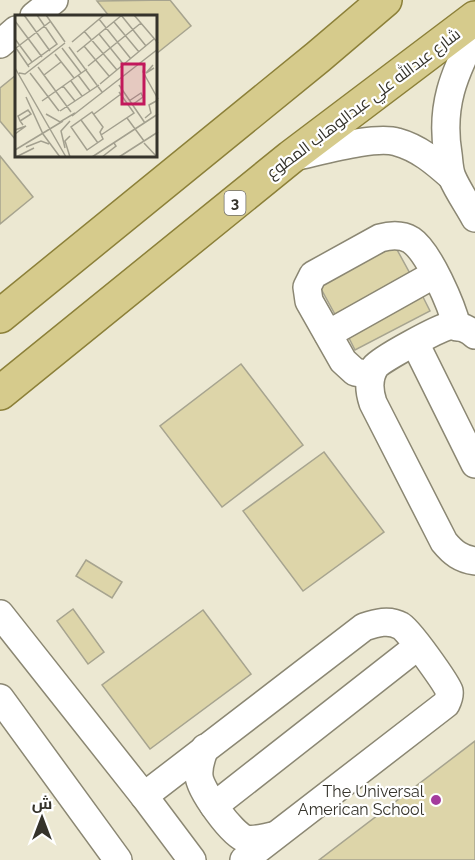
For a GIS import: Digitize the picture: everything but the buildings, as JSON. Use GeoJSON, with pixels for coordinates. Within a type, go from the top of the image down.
{"type":"FeatureCollection","features":[{"type":"Feature","properties":{"kind":"main road"},"geometry":{"type":"LineString","coordinates":[[0,316],[385,0]]}},
{"type":"Feature","properties":{"kind":"main road","name":"شارع عبدالله علي عبدالوهاب المطوع"},"geometry":{"type":"LineString","coordinates":[[0,393],[291,157],[475,18]]}},
{"type":"Feature","properties":{"kind":"street"},"geometry":{"type":"LineString","coordinates":[[20,0],[32,15]]}},
{"type":"Feature","properties":{"kind":"street"},"geometry":{"type":"LineString","coordinates":[[34,15],[54,0]]}},
{"type":"Feature","properties":{"kind":"street"},"geometry":{"type":"LineString","coordinates":[[0,44],[15,31]]}},
{"type":"Feature","properties":{"kind":"street"},"geometry":{"type":"LineString","coordinates":[[475,33],[455,74],[447,104],[446,136],[452,176],[475,218]]}},
{"type":"Feature","properties":{"kind":"street"},"geometry":{"type":"LineString","coordinates":[[291,157],[363,142],[396,141],[426,155],[452,176]]}},
{"type":"Feature","properties":{"kind":"street"},"geometry":{"type":"LineString","coordinates":[[371,375],[355,372],[343,361],[307,294],[309,281],[314,275],[380,238],[390,235],[400,236],[410,239],[418,246],[466,331]]}},
{"type":"Feature","properties":{"kind":"street"},"geometry":{"type":"LineString","coordinates":[[328,334],[435,274]]}},
{"type":"Feature","properties":{"kind":"street"},"geometry":{"type":"LineString","coordinates":[[466,331],[441,328],[381,361],[371,375],[370,389],[373,403],[444,542],[455,554],[475,561]]}},
{"type":"Feature","properties":{"kind":"street"},"geometry":{"type":"LineString","coordinates":[[415,343],[475,464]]}},
{"type":"Feature","properties":{"kind":"street"},"geometry":{"type":"LineString","coordinates":[[0,614],[192,860]]}},
{"type":"Feature","properties":{"kind":"street"},"geometry":{"type":"LineString","coordinates":[[144,796],[364,627],[377,622],[401,625],[411,635],[447,686],[449,698],[446,704],[244,860]]}},
{"type":"Feature","properties":{"kind":"street"},"geometry":{"type":"LineString","coordinates":[[214,806],[418,646]]}},
{"type":"Feature","properties":{"kind":"street"},"geometry":{"type":"LineString","coordinates":[[0,698],[118,860]]}},
{"type":"Feature","properties":{"kind":"street"},"geometry":{"type":"LineString","coordinates":[[205,748],[199,765],[199,778],[203,791],[214,806],[237,834],[247,839],[274,836]]}},
{"type":"Feature","properties":{"kind":"place","name":"The Universal American School"},"geometry":{"type":"Point","coordinates":[436,800]}}]}
